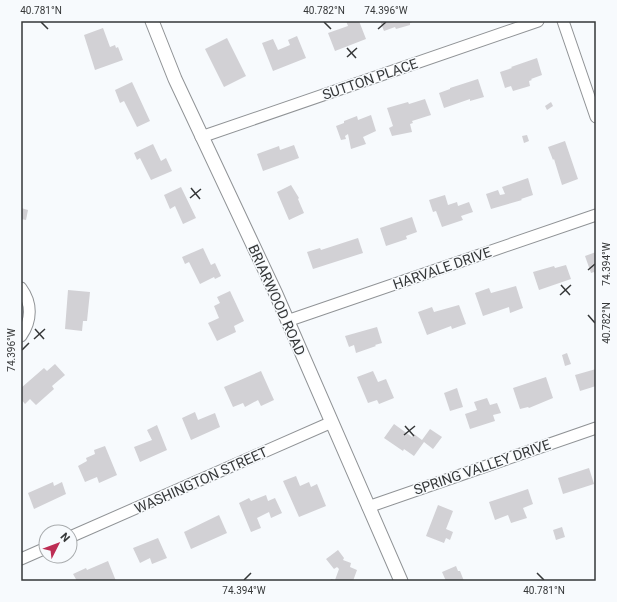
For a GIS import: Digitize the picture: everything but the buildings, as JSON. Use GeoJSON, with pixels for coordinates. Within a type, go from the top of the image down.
{"type":"FeatureCollection","features":[{"type":"Feature","properties":{"kind":"street","name":"BRIARWOOD ROAD"},"geometry":{"type":"LineString","coordinates":[[152,21],[175,79],[287,321],[401,581]]}},
{"type":"Feature","properties":{"kind":"street","name":"SUTTON PLACE"},"geometry":{"type":"LineString","coordinates":[[201,136],[538,21]]}},
{"type":"Feature","properties":{"kind":"street"},"geometry":{"type":"LineString","coordinates":[[563,21],[596,117]]}},
{"type":"Feature","properties":{"kind":"street","name":"HARVALE DRIVE"},"geometry":{"type":"LineString","coordinates":[[287,321],[596,215]]}},
{"type":"Feature","properties":{"kind":"street"},"geometry":{"type":"LineString","coordinates":[[21,288],[28,303],[30,314],[21,336]]}},
{"type":"Feature","properties":{"kind":"street","name":"WASHINGTON STREET"},"geometry":{"type":"LineString","coordinates":[[78,533],[332,422]]}},
{"type":"Feature","properties":{"kind":"street","name":"SPRING VALLEY DRIVE"},"geometry":{"type":"LineString","coordinates":[[368,507],[596,428]]}},
{"type":"Feature","properties":{"kind":"street"},"geometry":{"type":"LineString","coordinates":[[21,558],[38,551]]}}]}
